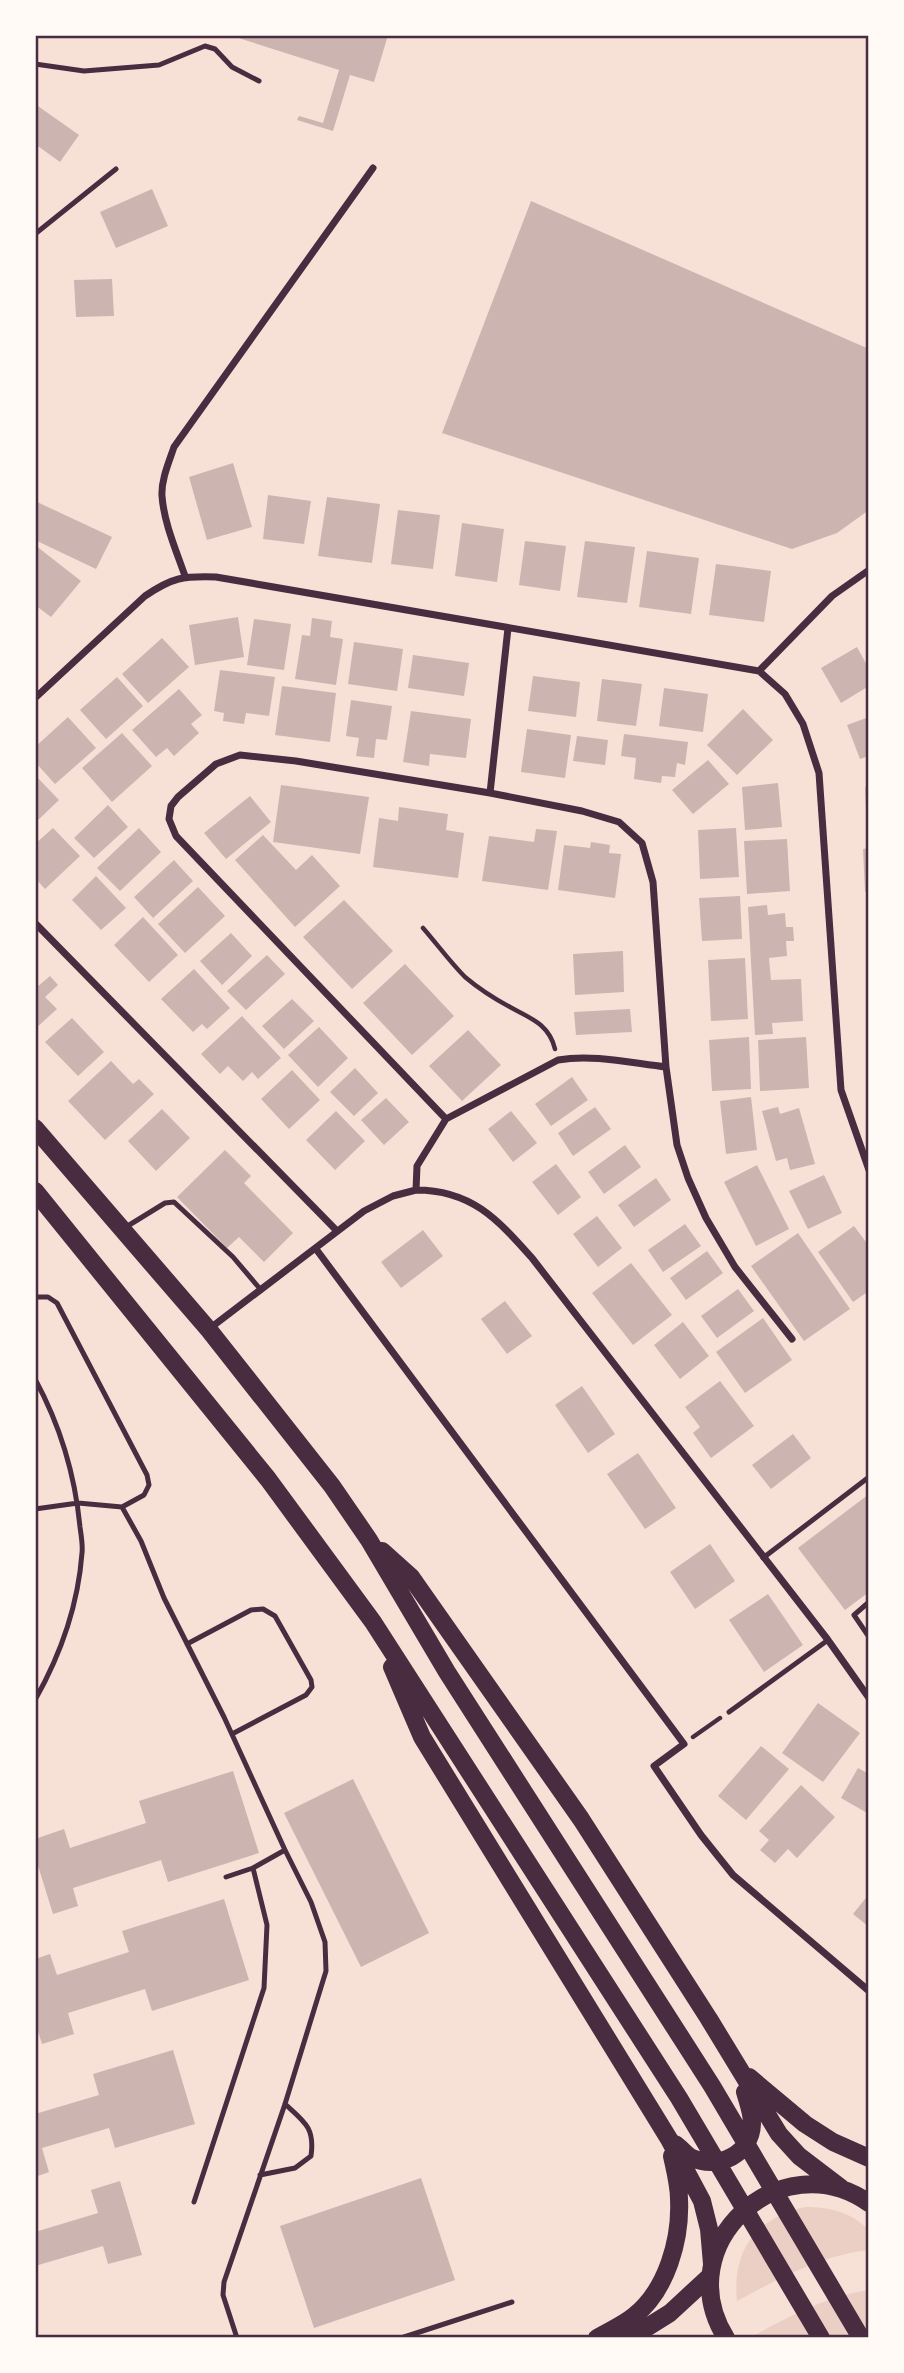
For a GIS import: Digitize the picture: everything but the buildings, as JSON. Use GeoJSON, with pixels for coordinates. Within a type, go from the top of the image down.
{"type":"FeatureCollection","features":[{"type":"Feature","properties":{"kind":"highway"},"geometry":{"type":"LineString","coordinates":[[35,1128],[208,1330],[316,1465],[369,1540],[447,1672],[704,2074],[861,2338]]}},
{"type":"Feature","properties":{"kind":"highway"},"geometry":{"type":"LineString","coordinates":[[35,1191],[268,1479],[373,1622],[680,2098],[821,2338]]}},
{"type":"Feature","properties":{"kind":"highway"},"geometry":{"type":"LineString","coordinates":[[369,1540],[411,1577],[470,1658],[581,1819],[779,2134],[799,2156],[841,2188],[866,2199]]}},
{"type":"Feature","properties":{"kind":"highway"},"geometry":{"type":"LineString","coordinates":[[373,1622],[422,1737],[669,2139],[702,2201],[709,2229],[710,2295],[714,2313],[726,2338]]}},
{"type":"Feature","properties":{"kind":"highway"},"geometry":{"type":"LineString","coordinates":[[669,2139],[691,2157],[706,2162],[726,2161],[738,2153],[748,2140],[752,2126],[751,2112],[736,2066]]}},
{"type":"Feature","properties":{"kind":"highway"},"geometry":{"type":"LineString","coordinates":[[736,2066],[805,2124],[833,2142],[869,2158]]}},
{"type":"Feature","properties":{"kind":"highway"},"geometry":{"type":"LineString","coordinates":[[597,2338],[634,2316],[649,2301],[667,2272],[676,2243],[679,2199],[669,2139]]}},
{"type":"Feature","properties":{"kind":"highway"},"geometry":{"type":"LineString","coordinates":[[630,2338],[670,2312],[711,2270],[719,2244],[729,2226],[743,2210],[779,2189],[800,2184],[841,2188]]}},
{"type":"Feature","properties":{"kind":"street"},"geometry":{"type":"LineString","coordinates":[[185,576],[170,532],[162,495],[167,466],[174,447],[373,168]]}},
{"type":"Feature","properties":{"kind":"street"},"geometry":{"type":"LineString","coordinates":[[760,671],[832,596],[869,570]]}},
{"type":"Feature","properties":{"kind":"street"},"geometry":{"type":"LineString","coordinates":[[35,698],[145,596],[163,583],[185,576],[216,578],[760,671],[785,694],[803,724],[819,773],[841,1090],[869,1170]]}},
{"type":"Feature","properties":{"kind":"street"},"geometry":{"type":"LineString","coordinates":[[490,793],[508,628]]}},
{"type":"Feature","properties":{"kind":"street"},"geometry":{"type":"LineString","coordinates":[[446,1118],[176,836],[169,819],[171,806],[216,764],[240,755],[296,761],[490,793],[582,811],[619,822],[642,843],[653,882],[666,1067],[677,1145],[706,1218],[735,1267],[792,1339]]}},
{"type":"Feature","properties":{"kind":"street"},"geometry":{"type":"LineString","coordinates":[[35,923],[337,1231]]}},
{"type":"Feature","properties":{"kind":"street"},"geometry":{"type":"LineString","coordinates":[[416,1190],[417,1166],[446,1118],[558,1060],[572,1057],[666,1067]]}},
{"type":"Feature","properties":{"kind":"street"},"geometry":{"type":"LineString","coordinates":[[208,1330],[337,1231],[383,1201],[416,1190],[435,1190],[474,1203],[504,1227],[532,1258],[828,1640],[869,1698]]}},
{"type":"Feature","properties":{"kind":"street"},"geometry":{"type":"LineString","coordinates":[[316,1249],[684,1744],[654,1766],[701,1835],[733,1875],[869,1991]]}},
{"type":"Feature","properties":{"kind":"lane"},"geometry":{"type":"LineString","coordinates":[[35,64],[84,71],[159,65],[205,46],[215,49],[232,67],[259,81]]}},
{"type":"Feature","properties":{"kind":"lane"},"geometry":{"type":"LineString","coordinates":[[35,234],[116,169]]}},
{"type":"Feature","properties":{"kind":"lane"},"geometry":{"type":"LineString","coordinates":[[123,1228],[165,1203],[174,1202],[233,1258],[261,1290]]}},
{"type":"Feature","properties":{"kind":"lane"},"geometry":{"type":"LineString","coordinates":[[35,1297],[48,1297],[57,1303],[147,1475],[149,1485],[144,1494],[122,1507],[78,1503],[35,1509]]}},
{"type":"Feature","properties":{"kind":"lane"},"geometry":{"type":"LineString","coordinates":[[35,1379],[66,1450],[78,1503],[82,1551],[75,1601],[64,1640],[35,1700]]}},
{"type":"Feature","properties":{"kind":"lane"},"geometry":{"type":"LineString","coordinates":[[763,1558],[869,1477]]}},
{"type":"Feature","properties":{"kind":"lane"},"geometry":{"type":"LineString","coordinates":[[122,1507],[141,1541],[163,1598],[232,1734],[311,1902],[325,1942],[326,1971],[285,2104],[224,2282],[223,2295],[237,2338]]}},
{"type":"Feature","properties":{"kind":"lane"},"geometry":{"type":"LineString","coordinates":[[869,1602],[854,1615],[869,1637]]}},
{"type":"Feature","properties":{"kind":"lane"},"geometry":{"type":"LineString","coordinates":[[187,1644],[251,1610],[263,1609],[275,1616],[311,1680],[312,1687],[306,1695],[232,1734]]}},
{"type":"Feature","properties":{"kind":"lane"},"geometry":{"type":"LineString","coordinates":[[729,1712],[828,1640]]}},
{"type":"Feature","properties":{"kind":"lane"},"geometry":{"type":"LineString","coordinates":[[226,1877],[253,1868],[285,1850]]}},
{"type":"Feature","properties":{"kind":"lane"},"geometry":{"type":"LineString","coordinates":[[194,2203],[264,1988],[267,1925],[253,1868]]}},
{"type":"Feature","properties":{"kind":"lane"},"geometry":{"type":"LineString","coordinates":[[260,2175],[295,2168],[311,2156],[313,2139],[304,2120],[285,2104]]}},
{"type":"Feature","properties":{"kind":"lane"},"geometry":{"type":"LineString","coordinates":[[401,2338],[512,2302]]}},
{"type":"Feature","properties":{"kind":"path"},"geometry":{"type":"LineString","coordinates":[[423,928],[465,976],[509,1007],[537,1020],[553,1040],[558,1060]]}},
{"type":"Feature","properties":{"kind":"path"},"geometry":{"type":"LineString","coordinates":[[684,1744],[729,1712]]}},
{"type":"Feature","properties":{"kind":"shaded area"},"geometry":{"type":"Polygon","coordinates":[[[805,2207],[823,2208],[855,2219],[869,2230],[869,2250],[817,2263],[737,2301],[739,2266],[751,2239],[773,2219],[805,2207]]]}},
{"type":"Feature","properties":{"kind":"shaded area"},"geometry":{"type":"Polygon","coordinates":[[[869,2290],[869,2338],[757,2338],[755,2335],[824,2302],[869,2290]]]}}]}
